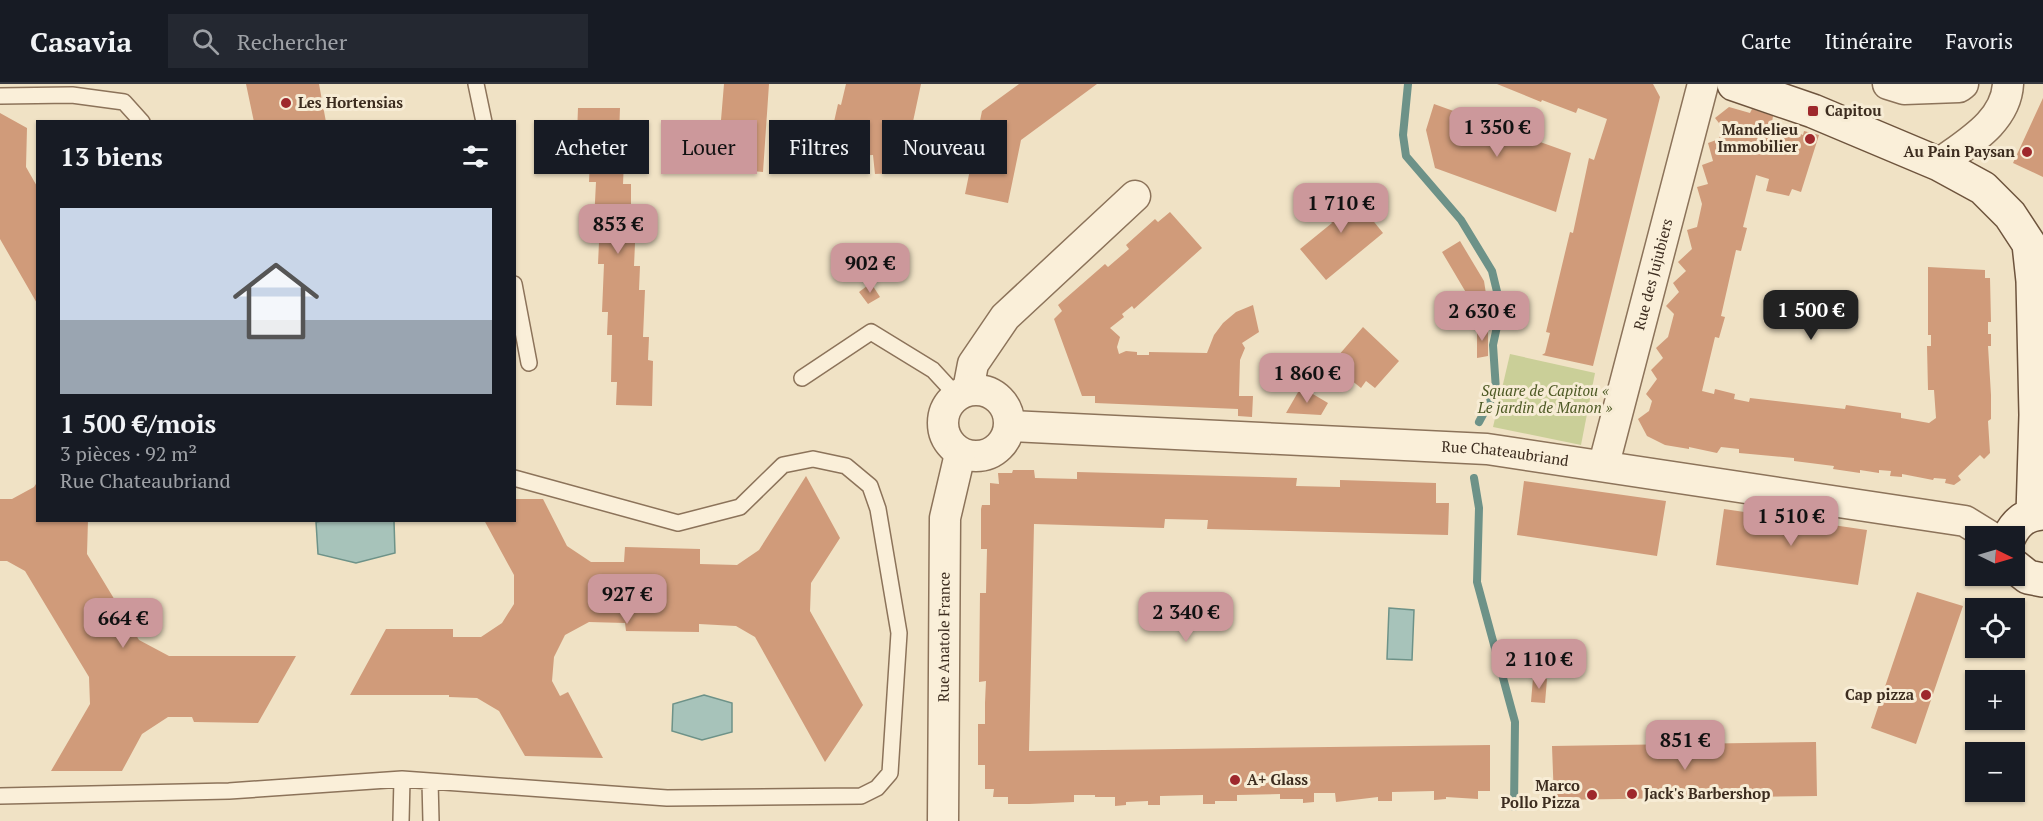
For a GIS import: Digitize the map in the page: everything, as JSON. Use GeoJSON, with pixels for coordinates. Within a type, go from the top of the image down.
{"type":"FeatureCollection","features":[{"type":"Feature","properties":{"kind":"street","name":"Rue des Jujubiers"},"geometry":{"type":"LineString","coordinates":[[1604,464],[1703,84]]}},
{"type":"Feature","properties":{"kind":"street"},"geometry":{"type":"LineString","coordinates":[[1734,84],[1813,111],[1939,164],[1983,188],[2010,215],[2036,236],[2038,513],[2021,520],[2017,526]]}},
{"type":"Feature","properties":{"kind":"street"},"geometry":{"type":"LineString","coordinates":[[1888,84],[1904,89],[1959,87],[1963,84]]}},
{"type":"Feature","properties":{"kind":"street"},"geometry":{"type":"LineString","coordinates":[[1939,164],[1994,122],[2008,93],[2008,84]]}},
{"type":"Feature","properties":{"kind":"street"},"geometry":{"type":"LineString","coordinates":[[963,393],[973,364],[1005,317],[1135,196]]}},
{"type":"Feature","properties":{"kind":"street"},"geometry":{"type":"LineString","coordinates":[[984,390],[1002,400],[1010,426],[1002,446],[982,457],[960,454],[942,429],[949,402],[963,393],[984,390]]}},
{"type":"Feature","properties":{"kind":"street","name":"Rue Chateaubriand"},"geometry":{"type":"LineString","coordinates":[[1010,426],[1487,448],[1604,464],[1965,521],[1973,526]]}},
{"type":"Feature","properties":{"kind":"street","name":"Rue Anatole France"},"geometry":{"type":"LineString","coordinates":[[943,821],[945,518],[960,454]]}},
{"type":"Feature","properties":{"kind":"street"},"geometry":{"type":"LineString","coordinates":[[2025,575],[2043,580]]}},
{"type":"Feature","properties":{"kind":"lane"},"geometry":{"type":"LineString","coordinates":[[476,84],[484,120]]}},
{"type":"Feature","properties":{"kind":"lane"},"geometry":{"type":"LineString","coordinates":[[0,96],[72,95],[124,102],[140,120]]}},
{"type":"Feature","properties":{"kind":"lane"},"geometry":{"type":"LineString","coordinates":[[516,295],[529,363]]}},
{"type":"Feature","properties":{"kind":"lane"},"geometry":{"type":"LineString","coordinates":[[802,378],[871,332],[933,370],[963,393]]}},
{"type":"Feature","properties":{"kind":"lane"},"geometry":{"type":"LineString","coordinates":[[0,796],[229,791],[402,779],[668,798],[861,796],[878,788],[890,773],[899,633],[878,509],[870,486],[846,466],[813,459],[783,465],[740,507],[678,523],[516,479]]}},
{"type":"Feature","properties":{"kind":"lane"},"geometry":{"type":"LineString","coordinates":[[402,779],[402,821]]}},
{"type":"Feature","properties":{"kind":"lane"},"geometry":{"type":"LineString","coordinates":[[430,781],[431,821]]}},
{"type":"Feature","properties":{"kind":"green space","name":"Square de Capitou « Le jardin de Manon »"},"geometry":{"type":"Polygon","coordinates":[[[1510,354],[1595,373],[1581,445],[1493,427],[1510,354]]]}},
{"type":"Feature","properties":{"kind":"water"},"geometry":{"type":"Polygon","coordinates":[[[316,522],[394,522],[395,553],[356,563],[318,554],[316,522]]]}},
{"type":"Feature","properties":{"kind":"water"},"geometry":{"type":"Polygon","coordinates":[[[1389,608],[1414,610],[1412,660],[1387,659],[1389,608]]]}},
{"type":"Feature","properties":{"kind":"water"},"geometry":{"type":"Polygon","coordinates":[[[704,695],[732,703],[732,732],[702,740],[672,731],[673,704],[704,695]]]}},
{"type":"Feature","properties":{"kind":"building","name":"Les Hortensias"},"geometry":{"type":"Polygon","coordinates":[[[246,84],[319,84],[326,120],[254,120],[246,84]]]}},
{"type":"Feature","properties":{"kind":"building"},"geometry":{"type":"Polygon","coordinates":[[[724,84],[769,84],[763,172],[757,171],[757,120],[721,120],[724,84]]]}},
{"type":"Feature","properties":{"kind":"building"},"geometry":{"type":"Polygon","coordinates":[[[846,84],[921,84],[913,120],[882,120],[882,174],[875,174],[873,155],[870,155],[870,120],[834,120],[838,104],[841,105],[846,84]]]}},
{"type":"Feature","properties":{"kind":"building"},"geometry":{"type":"Polygon","coordinates":[[[1019,84],[1097,84],[1021,140],[1008,203],[965,194],[969,174],[1007,174],[1007,120],[980,120],[982,111],[1019,84]]]}},
{"type":"Feature","properties":{"kind":"building"},"geometry":{"type":"Polygon","coordinates":[[[1497,84],[1653,84],[1660,97],[1593,366],[1542,355],[1545,353],[1550,333],[1546,332],[1570,232],[1573,233],[1589,158],[1594,160],[1607,119],[1578,108],[1576,113],[1542,100],[1541,102],[1497,84]]]}},
{"type":"Feature","properties":{"kind":"building"},"geometry":{"type":"Polygon","coordinates":[[[2043,98],[2043,177],[2013,163],[2043,98]]]}},
{"type":"Feature","properties":{"kind":"building"},"geometry":{"type":"Polygon","coordinates":[[[1434,104],[1571,153],[1556,212],[1435,168],[1426,130],[1434,104]]]}},
{"type":"Feature","properties":{"kind":"building"},"geometry":{"type":"Polygon","coordinates":[[[1729,107],[1750,113],[1752,109],[1773,116],[1772,122],[1803,135],[1804,131],[1819,135],[1801,192],[1792,189],[1789,196],[1766,191],[1769,179],[1756,175],[1743,227],[1747,228],[1741,251],[1736,250],[1721,316],[1725,317],[1719,338],[1715,337],[1702,391],[1714,394],[1715,389],[1735,394],[1734,399],[1749,402],[1750,398],[1845,409],[1846,405],[1901,413],[1901,418],[1929,423],[1936,418],[1934,390],[1928,390],[1927,346],[1931,346],[1931,335],[1928,335],[1928,267],[1985,270],[1985,278],[1990,278],[1991,322],[1988,322],[1988,334],[1991,334],[1991,346],[1988,346],[1991,419],[1988,421],[1990,453],[1984,459],[1980,455],[1958,476],[1961,480],[1954,485],[1945,483],[1946,479],[1934,478],[1933,480],[1902,474],[1902,477],[1890,476],[1891,471],[1879,470],[1879,473],[1860,470],[1860,473],[1833,469],[1834,466],[1794,461],[1794,458],[1739,453],[1739,449],[1721,447],[1717,453],[1689,447],[1689,449],[1665,445],[1647,436],[1638,419],[1649,411],[1652,401],[1646,394],[1657,379],[1651,370],[1663,358],[1656,348],[1668,337],[1674,314],[1666,306],[1679,292],[1673,283],[1686,271],[1678,262],[1692,249],[1687,230],[1697,227],[1702,204],[1697,187],[1708,184],[1702,165],[1713,161],[1708,143],[1719,139],[1722,127],[1715,118],[1729,107]]]}},
{"type":"Feature","properties":{"kind":"building"},"geometry":{"type":"Polygon","coordinates":[[[578,108],[620,108],[620,120],[578,120],[578,108]]]}},
{"type":"Feature","properties":{"kind":"building"},"geometry":{"type":"Polygon","coordinates":[[[0,113],[27,128],[26,167],[36,184],[36,302],[0,239],[0,113]]]}},
{"type":"Feature","properties":{"kind":"building"},"geometry":{"type":"Polygon","coordinates":[[[589,174],[623,174],[623,184],[631,184],[631,220],[636,221],[634,266],[640,266],[639,290],[645,290],[643,337],[649,337],[648,360],[653,361],[652,406],[616,405],[617,382],[611,382],[612,335],[607,335],[608,312],[602,312],[604,264],[598,264],[599,242],[593,241],[596,182],[589,182],[589,174]]]}},
{"type":"Feature","properties":{"kind":"building"},"geometry":{"type":"Polygon","coordinates":[[[1345,186],[1383,233],[1326,280],[1300,249],[1332,223],[1319,207],[1345,186]]]}},
{"type":"Feature","properties":{"kind":"building"},"geometry":{"type":"Polygon","coordinates":[[[1170,212],[1202,248],[1134,309],[1132,306],[1122,314],[1124,317],[1110,328],[1120,337],[1117,347],[1119,354],[1126,351],[1137,352],[1137,355],[1149,355],[1149,352],[1207,353],[1214,335],[1223,323],[1236,312],[1253,305],[1259,332],[1242,343],[1245,348],[1240,360],[1239,396],[1253,396],[1252,417],[1238,416],[1238,409],[1095,403],[1095,396],[1082,396],[1054,319],[1062,311],[1058,305],[1105,264],[1108,267],[1129,249],[1126,245],[1155,219],[1158,222],[1170,212]]]}},
{"type":"Feature","properties":{"kind":"building"},"geometry":{"type":"Polygon","coordinates":[[[1460,241],[1484,281],[1487,300],[1474,306],[1442,252],[1460,241]]]}},
{"type":"Feature","properties":{"kind":"building"},"geometry":{"type":"Polygon","coordinates":[[[871,283],[880,297],[868,304],[859,292],[871,283]]]}},
{"type":"Feature","properties":{"kind":"building"},"geometry":{"type":"Polygon","coordinates":[[[1477,326],[1488,326],[1488,356],[1477,358],[1477,326]]]}},
{"type":"Feature","properties":{"kind":"building"},"geometry":{"type":"Polygon","coordinates":[[[1363,327],[1399,361],[1375,388],[1366,381],[1361,388],[1341,372],[1348,364],[1338,356],[1363,327]]]}},
{"type":"Feature","properties":{"kind":"building"},"geometry":{"type":"Polygon","coordinates":[[[1301,387],[1328,403],[1321,415],[1286,413],[1301,387]]]}},
{"type":"Feature","properties":{"kind":"building"},"geometry":{"type":"Polygon","coordinates":[[[1013,470],[1034,470],[1035,478],[1077,479],[1077,472],[1297,478],[1296,486],[1340,487],[1340,480],[1436,483],[1436,503],[1449,503],[1448,535],[1207,529],[1208,520],[1165,519],[1164,528],[1034,524],[1029,751],[1490,745],[1490,791],[1478,791],[1478,799],[1446,797],[1446,799],[1434,800],[1434,791],[1392,792],[1392,801],[1378,801],[1378,797],[1336,802],[1335,793],[1314,793],[1314,802],[1303,803],[1303,799],[1280,799],[1280,794],[1237,795],[1237,801],[1215,801],[1215,804],[1203,804],[1203,795],[1160,796],[1160,805],[1148,805],[1148,801],[1126,802],[1126,805],[1115,806],[1115,797],[1095,797],[1095,795],[1074,795],[1074,802],[1029,804],[1008,804],[1008,797],[993,797],[994,789],[985,789],[985,765],[978,765],[978,724],[985,724],[986,681],[979,682],[980,593],[986,593],[987,549],[981,549],[981,509],[982,505],[990,505],[990,483],[999,484],[998,473],[1012,473],[1013,470]]]}},
{"type":"Feature","properties":{"kind":"building"},"geometry":{"type":"Polygon","coordinates":[[[806,476],[840,538],[811,583],[810,611],[863,705],[825,762],[755,637],[736,626],[699,624],[699,632],[626,631],[625,623],[589,622],[565,635],[554,657],[552,681],[560,696],[568,692],[603,758],[525,756],[499,711],[477,698],[449,697],[449,695],[350,695],[386,629],[453,629],[453,637],[481,637],[502,623],[514,604],[514,575],[485,522],[516,522],[516,499],[543,499],[567,546],[591,562],[624,562],[625,547],[700,549],[700,564],[737,565],[759,550],[806,476]]]}},
{"type":"Feature","properties":{"kind":"building"},"geometry":{"type":"Polygon","coordinates":[[[1524,481],[1666,501],[1657,556],[1517,535],[1524,481]]]}},
{"type":"Feature","properties":{"kind":"building"},"geometry":{"type":"Polygon","coordinates":[[[36,484],[36,522],[88,522],[87,554],[139,640],[169,656],[296,656],[258,723],[194,722],[192,717],[168,717],[142,734],[122,771],[51,771],[90,704],[89,677],[25,571],[7,561],[0,561],[0,499],[12,499],[36,484]]]}},
{"type":"Feature","properties":{"kind":"building"},"geometry":{"type":"Polygon","coordinates":[[[1724,509],[1867,530],[1858,585],[1716,565],[1724,509]]]}},
{"type":"Feature","properties":{"kind":"building"},"geometry":{"type":"Polygon","coordinates":[[[1917,592],[1963,606],[1916,744],[1871,728],[1917,592]]]}},
{"type":"Feature","properties":{"kind":"building"},"geometry":{"type":"Polygon","coordinates":[[[1533,678],[1547,679],[1545,703],[1531,702],[1533,678]]]}},
{"type":"Feature","properties":{"kind":"building"},"geometry":{"type":"Polygon","coordinates":[[[1816,742],[1817,796],[1554,800],[1552,746],[1816,742]]]}},
{"type":"Feature","properties":{"kind":"waterway"},"geometry":{"type":"LineString","coordinates":[[1408,84],[1403,135],[1406,156],[1461,220],[1492,271],[1501,308],[1493,345],[1496,390],[1479,422]]}},
{"type":"Feature","properties":{"kind":"waterway"},"geometry":{"type":"LineString","coordinates":[[1474,478],[1479,508],[1477,582],[1515,722],[1514,807]]}},
{"type":"Feature","properties":{"kind":"place","name":"Les Hortensias"},"geometry":{"type":"Point","coordinates":[286,103]}},
{"type":"Feature","properties":{"kind":"place","name":"Capitou"},"geometry":{"type":"Point","coordinates":[1813,111]}},
{"type":"Feature","properties":{"kind":"place","name":"Mandelieu Immobilier"},"geometry":{"type":"Point","coordinates":[1810,139]}},
{"type":"Feature","properties":{"kind":"place","name":"Au Pain Paysan"},"geometry":{"type":"Point","coordinates":[2027,152]}},
{"type":"Feature","properties":{"kind":"place","name":"Cap pizza"},"geometry":{"type":"Point","coordinates":[1926,695]}},
{"type":"Feature","properties":{"kind":"place","name":"A+ Glass"},"geometry":{"type":"Point","coordinates":[1235,780]}},
{"type":"Feature","properties":{"kind":"place","name":"Jack's Barbershop"},"geometry":{"type":"Point","coordinates":[1632,794]}},
{"type":"Feature","properties":{"kind":"place","name":"Marco Pollo Pizza"},"geometry":{"type":"Point","coordinates":[1592,795]}}]}
